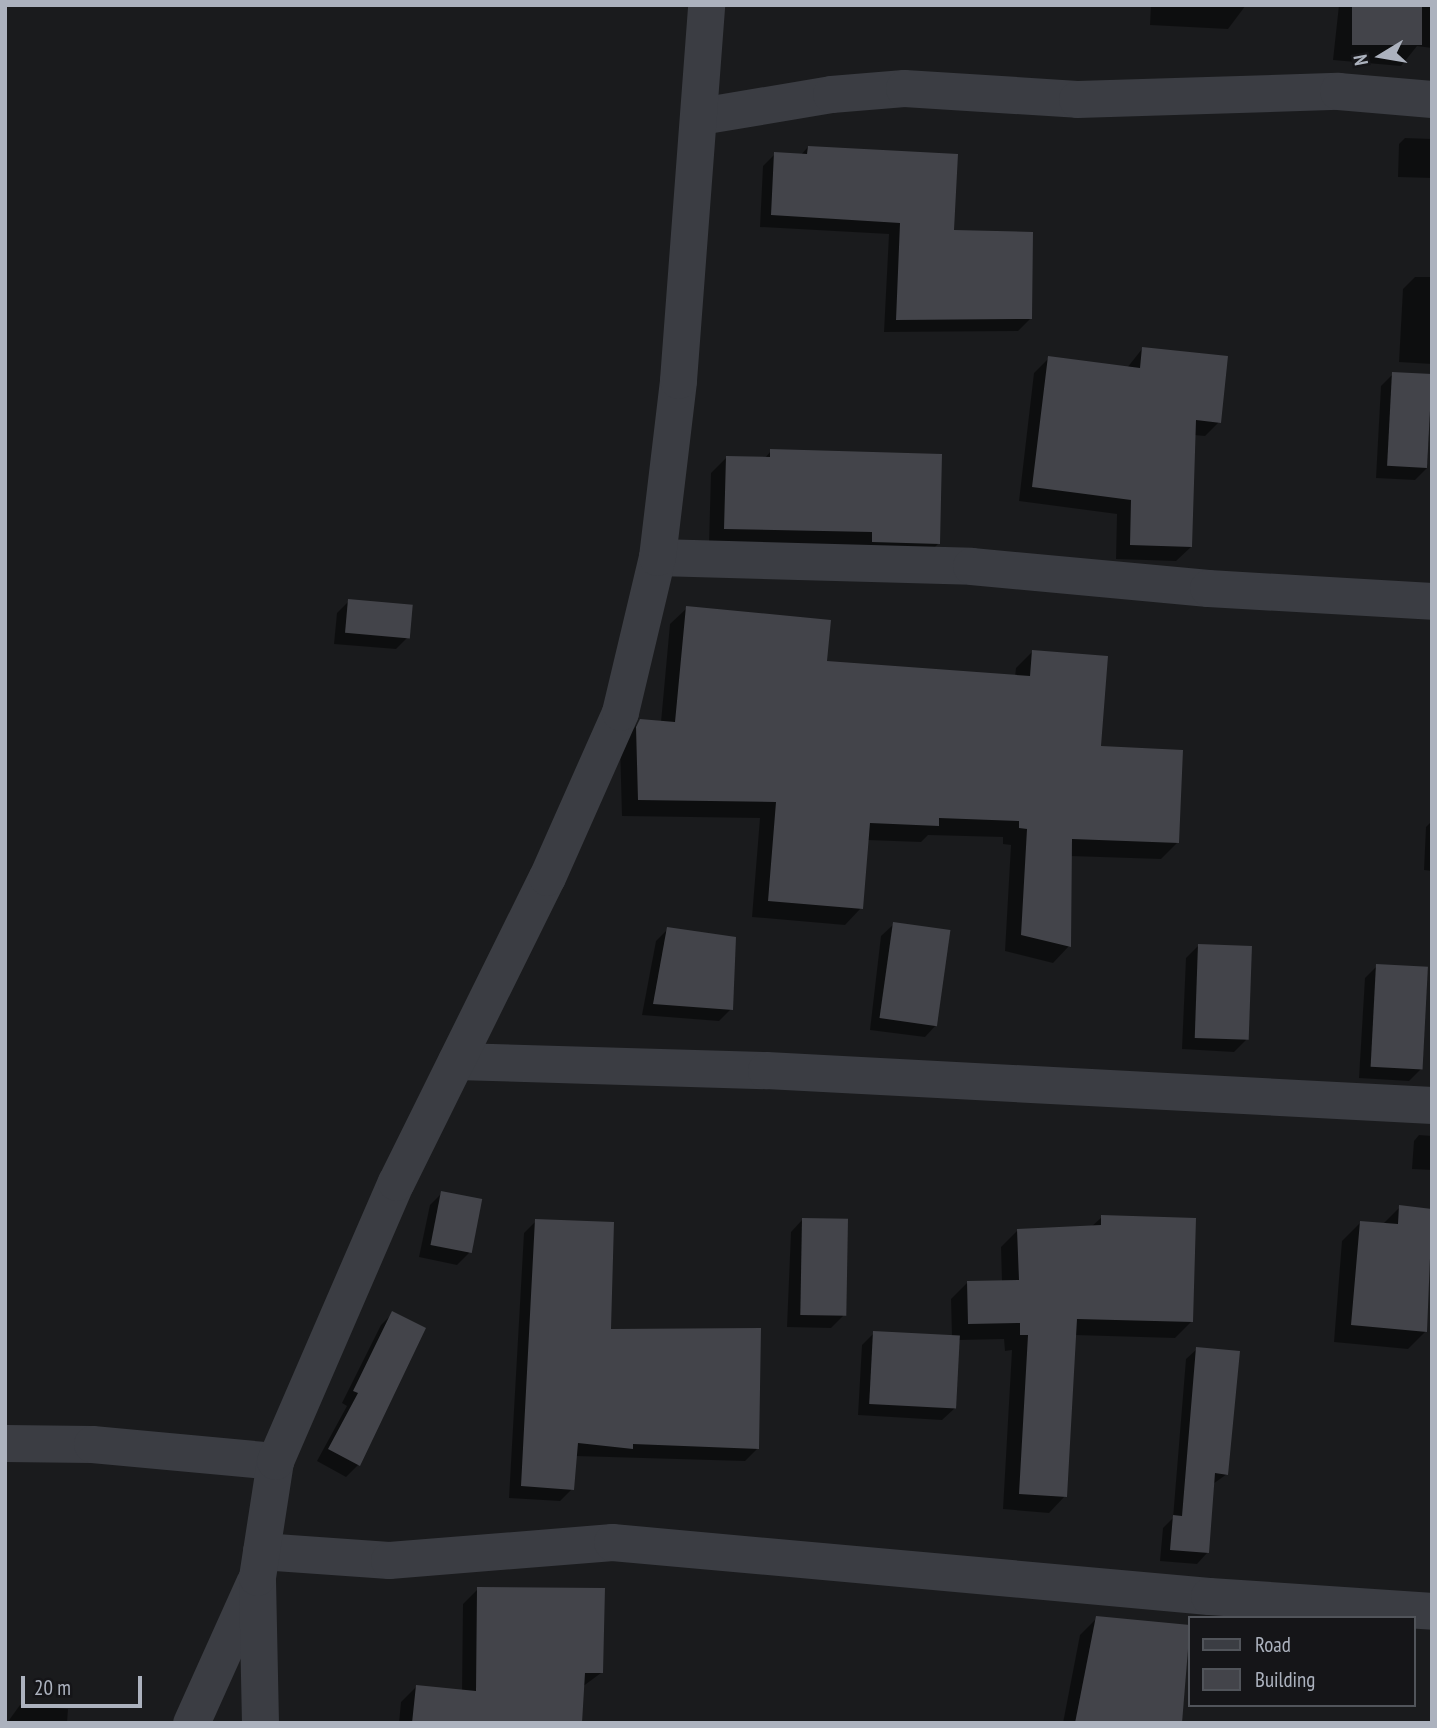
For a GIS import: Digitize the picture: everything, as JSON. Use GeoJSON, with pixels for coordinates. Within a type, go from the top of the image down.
{"type":"FeatureCollection","features":[{"type":"Feature","properties":{"kind":"street"},"geometry":{"type":"LineString","coordinates":[[260,1723],[259,1564],[275,1461],[396,1182],[580,808],[620,712],[657,557],[678,380],[700,117],[706,5]]}},
{"type":"Feature","properties":{"kind":"street"},"geometry":{"type":"LineString","coordinates":[[700,117],[831,94],[904,88],[1077,99],[1338,91],[1432,99]]}},
{"type":"Feature","properties":{"kind":"street"},"geometry":{"type":"LineString","coordinates":[[657,557],[971,566],[1208,588],[1432,601]]}},
{"type":"Feature","properties":{"kind":"street"},"geometry":{"type":"LineString","coordinates":[[456,1061],[766,1070],[1432,1105]]}},
{"type":"Feature","properties":{"kind":"street"},"geometry":{"type":"LineString","coordinates":[[5,1443],[92,1444],[275,1461]]}},
{"type":"Feature","properties":{"kind":"street"},"geometry":{"type":"LineString","coordinates":[[259,1564],[389,1560],[612,1542],[1209,1596],[1432,1611]]}},
{"type":"Feature","properties":{"kind":"street"},"geometry":{"type":"LineString","coordinates":[[191,1723],[259,1564]]}},
{"type":"Feature","properties":{"kind":"building"},"geometry":{"type":"Polygon","coordinates":[[[1352,5],[1422,5],[1422,45],[1352,45],[1352,5]]]}},
{"type":"Feature","properties":{"kind":"building"},"geometry":{"type":"Polygon","coordinates":[[[808,146],[958,154],[954,230],[1033,232],[1032,319],[896,320],[900,223],[771,215],[774,152],[807,154],[808,146]]]}},
{"type":"Feature","properties":{"kind":"building"},"geometry":{"type":"Polygon","coordinates":[[[1142,347],[1228,356],[1221,423],[1196,420],[1192,547],[1130,545],[1131,500],[1032,487],[1048,356],[1140,368],[1142,347]]]}},
{"type":"Feature","properties":{"kind":"building"},"geometry":{"type":"Polygon","coordinates":[[[1392,372],[1432,374],[1427,468],[1387,466],[1392,372]]]}},
{"type":"Feature","properties":{"kind":"building"},"geometry":{"type":"Polygon","coordinates":[[[770,449],[942,454],[940,544],[872,542],[872,532],[724,529],[726,456],[770,457],[770,449]]]}},
{"type":"Feature","properties":{"kind":"building"},"geometry":{"type":"Polygon","coordinates":[[[348,599],[413,605],[410,639],[345,633],[348,599]]]}},
{"type":"Feature","properties":{"kind":"building"},"geometry":{"type":"Polygon","coordinates":[[[686,606],[831,620],[827,661],[1030,676],[1032,650],[1108,656],[1101,746],[1183,750],[1179,843],[1072,839],[1071,947],[1021,935],[1027,829],[1019,828],[1019,821],[939,818],[939,826],[870,823],[863,909],[768,901],[776,802],[638,800],[636,727],[640,719],[675,722],[686,606]]]}},
{"type":"Feature","properties":{"kind":"building"},"geometry":{"type":"Polygon","coordinates":[[[893,922],[950,930],[937,1026],[880,1018],[893,922]]]}},
{"type":"Feature","properties":{"kind":"building"},"geometry":{"type":"Polygon","coordinates":[[[667,927],[736,937],[733,1010],[653,1004],[667,927]]]}},
{"type":"Feature","properties":{"kind":"building"},"geometry":{"type":"Polygon","coordinates":[[[1198,944],[1252,946],[1249,1040],[1195,1038],[1198,944]]]}},
{"type":"Feature","properties":{"kind":"building"},"geometry":{"type":"Polygon","coordinates":[[[1376,964],[1428,967],[1423,1070],[1371,1067],[1376,964]]]}},
{"type":"Feature","properties":{"kind":"building"},"geometry":{"type":"Polygon","coordinates":[[[441,1191],[482,1199],[472,1253],[431,1245],[441,1191]]]}},
{"type":"Feature","properties":{"kind":"building"},"geometry":{"type":"Polygon","coordinates":[[[1399,1205],[1432,1209],[1427,1332],[1351,1325],[1360,1221],[1398,1224],[1399,1205]]]}},
{"type":"Feature","properties":{"kind":"building"},"geometry":{"type":"Polygon","coordinates":[[[1101,1215],[1196,1218],[1193,1322],[1077,1319],[1067,1497],[1019,1494],[1028,1335],[1020,1335],[1020,1323],[968,1324],[967,1281],[1019,1280],[1017,1229],[1101,1225],[1101,1215]]]}},
{"type":"Feature","properties":{"kind":"building"},"geometry":{"type":"Polygon","coordinates":[[[802,1218],[848,1219],[846,1316],[800,1315],[802,1218]]]}},
{"type":"Feature","properties":{"kind":"building"},"geometry":{"type":"Polygon","coordinates":[[[535,1219],[614,1222],[611,1329],[761,1328],[759,1449],[633,1444],[633,1449],[578,1443],[574,1490],[521,1486],[535,1219]]]}},
{"type":"Feature","properties":{"kind":"building"},"geometry":{"type":"Polygon","coordinates":[[[392,1311],[426,1328],[360,1466],[328,1449],[358,1393],[353,1391],[392,1311]]]}},
{"type":"Feature","properties":{"kind":"building"},"geometry":{"type":"Polygon","coordinates":[[[873,1331],[960,1336],[956,1408],[869,1404],[873,1331]]]}},
{"type":"Feature","properties":{"kind":"building"},"geometry":{"type":"Polygon","coordinates":[[[1196,1347],[1240,1351],[1228,1475],[1215,1473],[1209,1553],[1170,1550],[1173,1515],[1182,1516],[1196,1347]]]}},
{"type":"Feature","properties":{"kind":"building"},"geometry":{"type":"Polygon","coordinates":[[[477,1587],[605,1588],[603,1673],[585,1673],[582,1723],[412,1723],[416,1685],[476,1691],[477,1587]]]}},
{"type":"Feature","properties":{"kind":"building"},"geometry":{"type":"Polygon","coordinates":[[[1096,1616],[1188,1625],[1182,1723],[1075,1723],[1096,1616]]]}}]}
